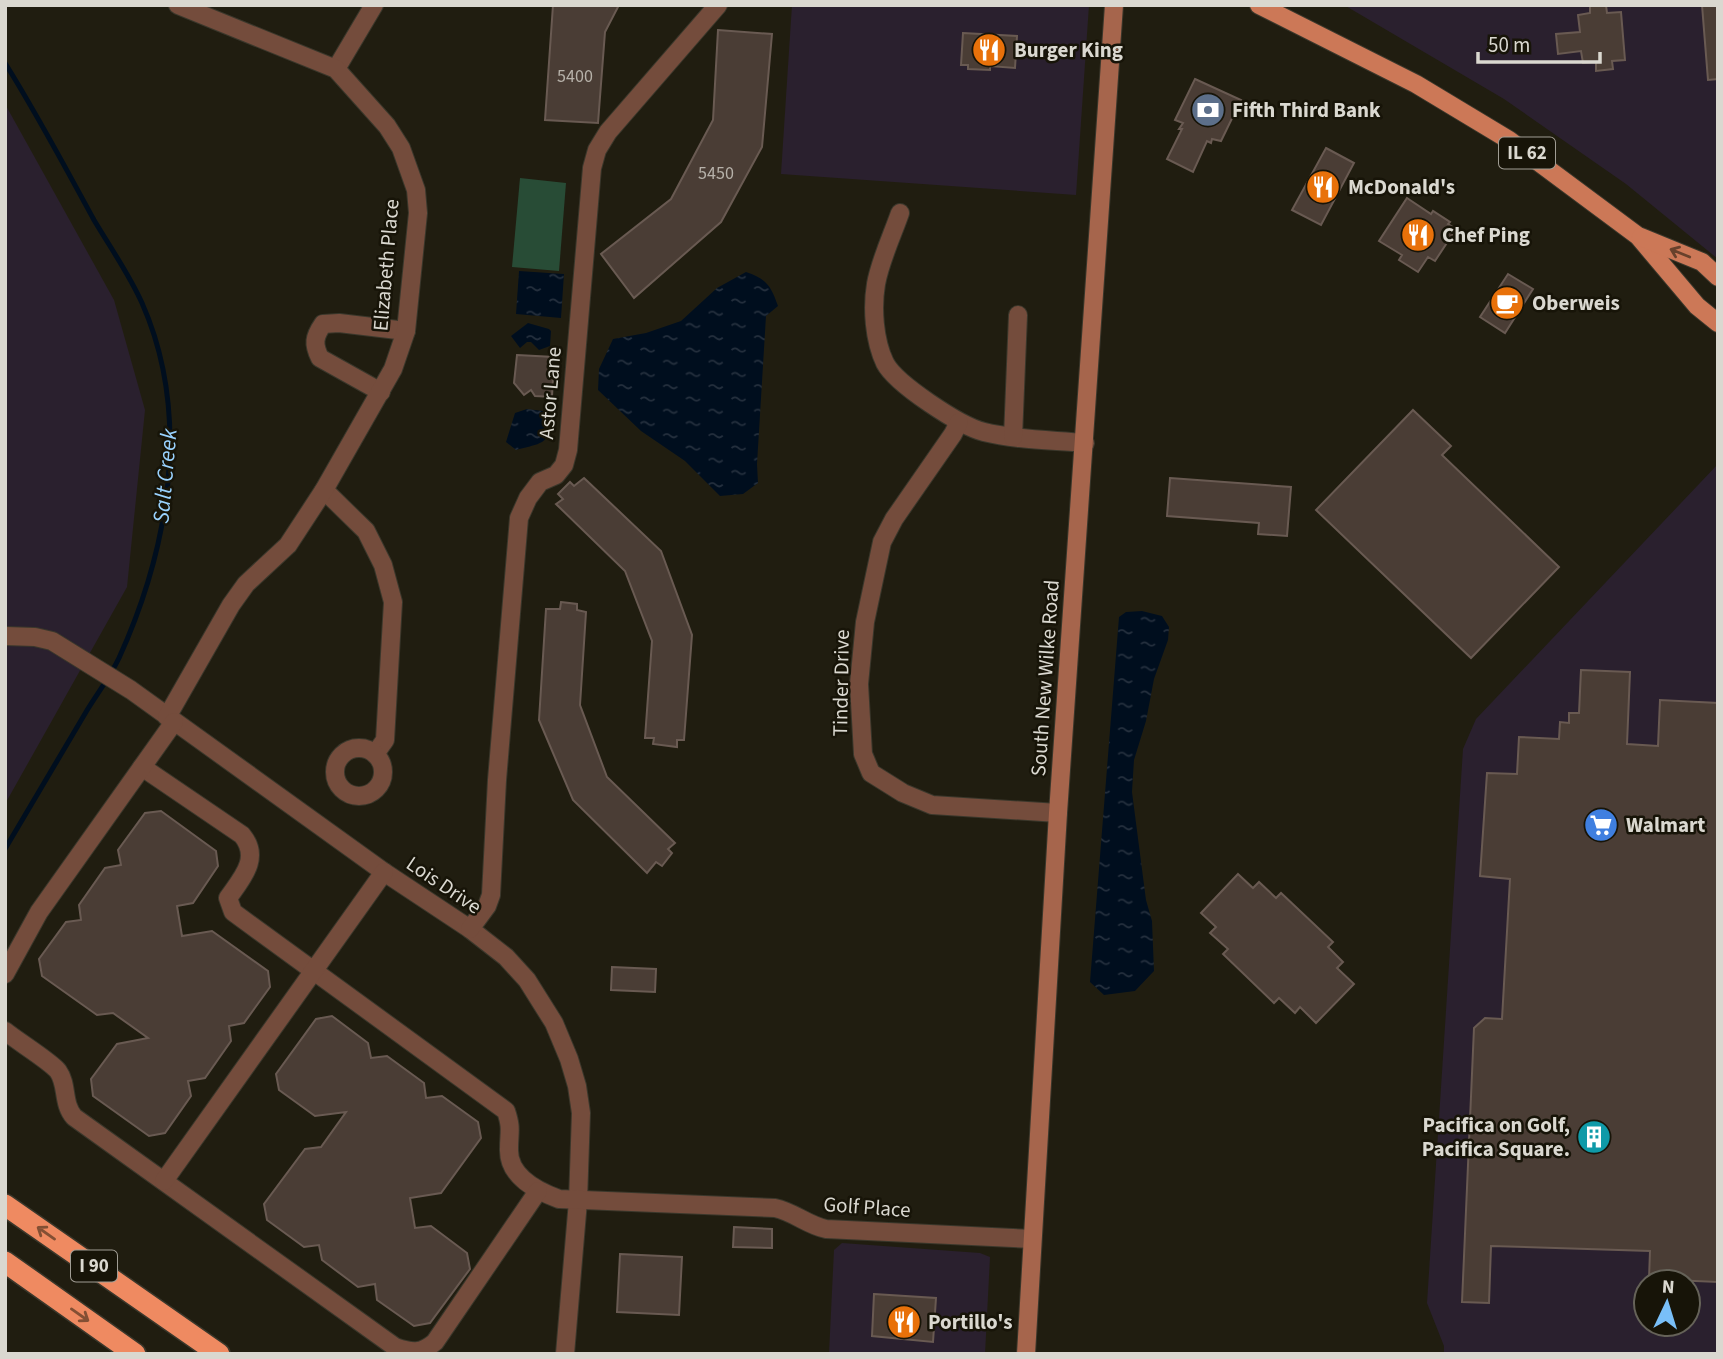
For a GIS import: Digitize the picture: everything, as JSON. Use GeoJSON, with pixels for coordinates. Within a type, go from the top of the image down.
{"type":"FeatureCollection","features":[{"type":"Feature","properties":{"kind":"highway","name":"I 90"},"geometry":{"type":"LineString","coordinates":[[5,1205],[219,1354]]}},
{"type":"Feature","properties":{"kind":"highway","name":"I 90"},"geometry":{"type":"LineString","coordinates":[[5,1262],[135,1354]]}},
{"type":"Feature","properties":{"kind":"main road","name":"South New Wilke Road"},"geometry":{"type":"LineString","coordinates":[[1026,1354],[1058,813],[1114,5]]}},
{"type":"Feature","properties":{"kind":"main road","name":"IL 62"},"geometry":{"type":"LineString","coordinates":[[1259,5],[1416,84],[1499,134],[1638,236],[1697,306],[1718,323]]}},
{"type":"Feature","properties":{"kind":"main road","name":"IL 62"},"geometry":{"type":"LineString","coordinates":[[1638,236],[1702,262],[1718,277]]}},
{"type":"Feature","properties":{"kind":"street","name":"Elizabeth Place"},"geometry":{"type":"LineString","coordinates":[[5,974],[39,912],[142,767],[231,605],[246,584],[288,544],[324,490],[393,369],[406,331],[418,213],[416,190],[401,148],[387,126],[336,69],[178,5]]}},
{"type":"Feature","properties":{"kind":"street"},"geometry":{"type":"LineString","coordinates":[[336,69],[374,5]]}},
{"type":"Feature","properties":{"kind":"street","name":"Astor Lane"},"geometry":{"type":"LineString","coordinates":[[470,929],[487,906],[491,895],[497,780],[519,518],[528,498],[540,482],[556,475],[564,465],[568,450],[594,159],[608,132],[718,5]]}},
{"type":"Feature","properties":{"kind":"street"},"geometry":{"type":"LineString","coordinates":[[900,213],[876,284],[876,332],[886,365],[920,397],[959,422],[983,432],[1085,443]]}},
{"type":"Feature","properties":{"kind":"street"},"geometry":{"type":"LineString","coordinates":[[1013,437],[1018,315]]}},
{"type":"Feature","properties":{"kind":"street"},"geometry":{"type":"LineString","coordinates":[[381,392],[320,358],[314,341],[316,334],[323,324],[339,323],[406,331]]}},
{"type":"Feature","properties":{"kind":"street","name":"Tinder Drive"},"geometry":{"type":"LineString","coordinates":[[959,422],[894,519],[882,542],[865,622],[860,671],[863,754],[872,773],[903,793],[932,805],[1058,813]]}},
{"type":"Feature","properties":{"kind":"street"},"geometry":{"type":"LineString","coordinates":[[324,490],[366,531],[383,565],[393,602],[385,740],[375,754]]}},
{"type":"Feature","properties":{"kind":"street","name":"Lois Drive"},"geometry":{"type":"LineString","coordinates":[[5,636],[35,637],[52,641],[131,690],[384,872],[470,929],[506,957],[527,980],[554,1023],[564,1047],[577,1086],[581,1114],[578,1201],[565,1354]]}},
{"type":"Feature","properties":{"kind":"street"},"geometry":{"type":"LineString","coordinates":[[5,1031],[58,1071],[64,1086],[67,1109],[74,1117],[395,1348],[412,1353],[424,1351],[435,1342],[538,1191],[517,1173],[510,1162],[511,1126],[506,1111],[233,912],[228,898],[250,866],[251,853],[248,843],[242,835],[142,767]]}},
{"type":"Feature","properties":{"kind":"street"},"geometry":{"type":"LineString","coordinates":[[164,1181],[384,872]]}},
{"type":"Feature","properties":{"kind":"street","name":"Golf Place"},"geometry":{"type":"LineString","coordinates":[[538,1191],[559,1199],[578,1201],[775,1208],[791,1211],[811,1226],[826,1229],[1032,1239]]}},
{"type":"Feature","properties":{"kind":"shaded area"},"geometry":{"type":"Polygon","coordinates":[[[792,5],[1089,5],[1076,195],[781,174],[792,5]]]}},
{"type":"Feature","properties":{"kind":"shaded area"},"geometry":{"type":"Polygon","coordinates":[[[1344,5],[1718,5],[1718,259],[1626,184],[1504,99],[1344,5]]]}},
{"type":"Feature","properties":{"kind":"shaded area"},"geometry":{"type":"Polygon","coordinates":[[[5,104],[114,300],[145,410],[127,587],[5,804],[5,104]]]}},
{"type":"Feature","properties":{"kind":"shaded area"},"geometry":{"type":"Polygon","coordinates":[[[1718,464],[1718,1354],[1444,1354],[1444,1346],[1427,1303],[1463,749],[1476,719],[1718,464]]]}},
{"type":"Feature","properties":{"kind":"shaded area"},"geometry":{"type":"Polygon","coordinates":[[[842,1243],[980,1253],[990,1257],[985,1354],[829,1354],[834,1250],[842,1243]]]}},
{"type":"Feature","properties":{"kind":"green space"},"geometry":{"type":"Polygon","coordinates":[[[520,178],[566,183],[559,271],[512,267],[520,178]]]}},
{"type":"Feature","properties":{"kind":"water"},"geometry":{"type":"Polygon","coordinates":[[[519,271],[564,274],[561,318],[516,314],[519,271]]]}},
{"type":"Feature","properties":{"kind":"water"},"geometry":{"type":"Polygon","coordinates":[[[746,272],[759,277],[767,284],[778,306],[766,316],[758,483],[743,494],[720,496],[685,461],[641,431],[598,390],[599,369],[613,339],[646,333],[681,321],[717,288],[746,272]]]}},
{"type":"Feature","properties":{"kind":"water"},"geometry":{"type":"Polygon","coordinates":[[[528,323],[551,331],[550,346],[539,350],[531,342],[527,342],[520,348],[511,336],[528,323]]]}},
{"type":"Feature","properties":{"kind":"water"},"geometry":{"type":"Polygon","coordinates":[[[527,409],[543,411],[549,418],[549,434],[542,442],[516,450],[506,442],[515,413],[527,409]]]}},
{"type":"Feature","properties":{"kind":"water"},"geometry":{"type":"Polygon","coordinates":[[[1142,611],[1162,616],[1169,627],[1168,640],[1154,679],[1146,721],[1134,760],[1132,792],[1146,900],[1152,921],[1154,971],[1135,991],[1104,995],[1090,982],[1119,617],[1126,612],[1142,611]]]}},
{"type":"Feature","properties":{"kind":"building"},"geometry":{"type":"Polygon","coordinates":[[[553,5],[619,5],[605,32],[598,123],[545,120],[553,5]]]}},
{"type":"Feature","properties":{"kind":"building"},"geometry":{"type":"Polygon","coordinates":[[[1590,5],[1606,5],[1607,13],[1621,12],[1625,60],[1612,61],[1613,69],[1596,71],[1596,62],[1583,63],[1581,51],[1558,54],[1556,34],[1580,32],[1578,15],[1590,13],[1590,5]]]}},
{"type":"Feature","properties":{"kind":"building"},"geometry":{"type":"Polygon","coordinates":[[[1702,5],[1718,5],[1718,79],[1708,80],[1702,5]]]}},
{"type":"Feature","properties":{"kind":"building"},"geometry":{"type":"Polygon","coordinates":[[[718,30],[772,34],[762,147],[721,222],[634,298],[601,254],[671,199],[713,120],[718,30]]]}},
{"type":"Feature","properties":{"kind":"building","name":"Burger King"},"geometry":{"type":"Polygon","coordinates":[[[963,33],[1017,36],[1015,68],[990,66],[990,70],[968,69],[968,65],[961,65],[963,33]]]}},
{"type":"Feature","properties":{"kind":"building","name":"Fifth Third Bank"},"geometry":{"type":"Polygon","coordinates":[[[1195,79],[1241,100],[1221,141],[1207,141],[1193,172],[1167,159],[1182,129],[1179,129],[1183,123],[1175,120],[1195,79]]]}},
{"type":"Feature","properties":{"kind":"building","name":"McDonald's"},"geometry":{"type":"Polygon","coordinates":[[[1326,148],[1354,163],[1321,225],[1292,210],[1326,148]]]}},
{"type":"Feature","properties":{"kind":"building","name":"Chef Ping"},"geometry":{"type":"Polygon","coordinates":[[[1407,198],[1431,214],[1433,211],[1456,229],[1435,261],[1428,257],[1418,272],[1399,260],[1402,255],[1379,241],[1407,198]]]}},
{"type":"Feature","properties":{"kind":"building","name":"Oberweis"},"geometry":{"type":"Polygon","coordinates":[[[1508,274],[1533,289],[1505,333],[1480,317],[1508,274]]]}},
{"type":"Feature","properties":{"kind":"building"},"geometry":{"type":"Polygon","coordinates":[[[517,355],[554,357],[552,397],[535,396],[531,390],[524,395],[514,383],[517,355]]]}},
{"type":"Feature","properties":{"kind":"building"},"geometry":{"type":"Polygon","coordinates":[[[1413,410],[1451,446],[1442,455],[1559,567],[1471,658],[1316,510],[1413,410]]]}},
{"type":"Feature","properties":{"kind":"building"},"geometry":{"type":"Polygon","coordinates":[[[584,478],[661,551],[692,635],[684,740],[677,740],[677,747],[653,744],[654,738],[645,738],[652,641],[625,571],[556,504],[563,499],[558,494],[570,482],[574,486],[584,478]]]}},
{"type":"Feature","properties":{"kind":"building"},"geometry":{"type":"Polygon","coordinates":[[[1170,478],[1291,487],[1287,536],[1258,534],[1259,523],[1167,516],[1170,478]]]}},
{"type":"Feature","properties":{"kind":"building"},"geometry":{"type":"Polygon","coordinates":[[[561,602],[577,604],[577,610],[586,612],[580,705],[607,777],[675,843],[668,849],[672,853],[662,866],[656,862],[647,873],[573,800],[539,720],[546,609],[560,609],[561,602]]]}},
{"type":"Feature","properties":{"kind":"building"},"geometry":{"type":"Polygon","coordinates":[[[1581,670],[1630,672],[1627,744],[1658,746],[1660,700],[1718,703],[1718,1282],[1702,1281],[1702,1268],[1649,1268],[1650,1251],[1491,1246],[1489,1303],[1462,1302],[1474,1028],[1485,1018],[1502,1019],[1510,879],[1480,876],[1487,773],[1517,774],[1519,737],[1559,739],[1560,722],[1569,723],[1569,713],[1579,713],[1581,670]]]}},
{"type":"Feature","properties":{"kind":"building"},"geometry":{"type":"Polygon","coordinates":[[[161,811],[216,851],[218,866],[193,903],[177,906],[182,936],[212,931],[268,971],[270,987],[244,1023],[229,1026],[231,1041],[205,1078],[188,1081],[191,1096],[165,1133],[149,1136],[93,1096],[91,1079],[117,1044],[148,1038],[113,1013],[97,1015],[42,976],[39,959],[66,922],[81,920],[79,905],[105,868],[121,865],[118,850],[145,813],[161,811]]]}},
{"type":"Feature","properties":{"kind":"building"},"geometry":{"type":"Polygon","coordinates":[[[1238,874],[1253,888],[1259,882],[1276,898],[1281,893],[1333,942],[1328,947],[1343,962],[1337,968],[1354,984],[1316,1023],[1300,1007],[1295,1013],[1279,998],[1274,1003],[1223,954],[1228,949],[1210,933],[1216,927],[1201,913],[1238,874]]]}},
{"type":"Feature","properties":{"kind":"building"},"geometry":{"type":"Polygon","coordinates":[[[612,967],[656,969],[655,992],[611,990],[612,967]]]}},
{"type":"Feature","properties":{"kind":"building"},"geometry":{"type":"Polygon","coordinates":[[[332,1016],[368,1043],[371,1058],[387,1056],[424,1083],[426,1098],[442,1096],[478,1122],[481,1138],[441,1193],[410,1198],[415,1228],[431,1226],[467,1253],[470,1269],[430,1323],[414,1326],[377,1300],[375,1284],[358,1287],[322,1260],[319,1245],[304,1247],[267,1220],[264,1204],[305,1149],[321,1147],[346,1112],[315,1116],[279,1090],[276,1074],[316,1019],[332,1016]]]}},
{"type":"Feature","properties":{"kind":"building"},"geometry":{"type":"Polygon","coordinates":[[[734,1227],[772,1229],[772,1248],[733,1247],[734,1227]]]}},
{"type":"Feature","properties":{"kind":"building"},"geometry":{"type":"Polygon","coordinates":[[[620,1254],[682,1257],[679,1315],[617,1312],[620,1254]]]}},
{"type":"Feature","properties":{"kind":"building","name":"Portillo's"},"geometry":{"type":"Polygon","coordinates":[[[874,1294],[936,1298],[933,1342],[872,1336],[874,1294]]]}},
{"type":"Feature","properties":{"kind":"waterway","name":"Salt Creek"},"geometry":{"type":"LineString","coordinates":[[5,63],[142,303],[157,346],[167,391],[170,436],[168,482],[161,527],[151,572],[136,616],[112,672],[5,849]]}},
{"type":"Feature","properties":{"kind":"place","name":"Burger King"},"geometry":{"type":"Point","coordinates":[989,50]}},
{"type":"Feature","properties":{"kind":"place","name":"Fifth Third Bank"},"geometry":{"type":"Point","coordinates":[1208,110]}},
{"type":"Feature","properties":{"kind":"place","name":"McDonald's"},"geometry":{"type":"Point","coordinates":[1323,187]}},
{"type":"Feature","properties":{"kind":"place","name":"Chef Ping"},"geometry":{"type":"Point","coordinates":[1418,235]}},
{"type":"Feature","properties":{"kind":"place","name":"Oberweis"},"geometry":{"type":"Point","coordinates":[1507,303]}},
{"type":"Feature","properties":{"kind":"place","name":"Walmart"},"geometry":{"type":"Point","coordinates":[1601,825]}},
{"type":"Feature","properties":{"kind":"place","name":"Pacifica on Golf, Pacifica Square."},"geometry":{"type":"Point","coordinates":[1594,1137]}},
{"type":"Feature","properties":{"kind":"place","name":"Portillo's"},"geometry":{"type":"Point","coordinates":[904,1322]}}]}
